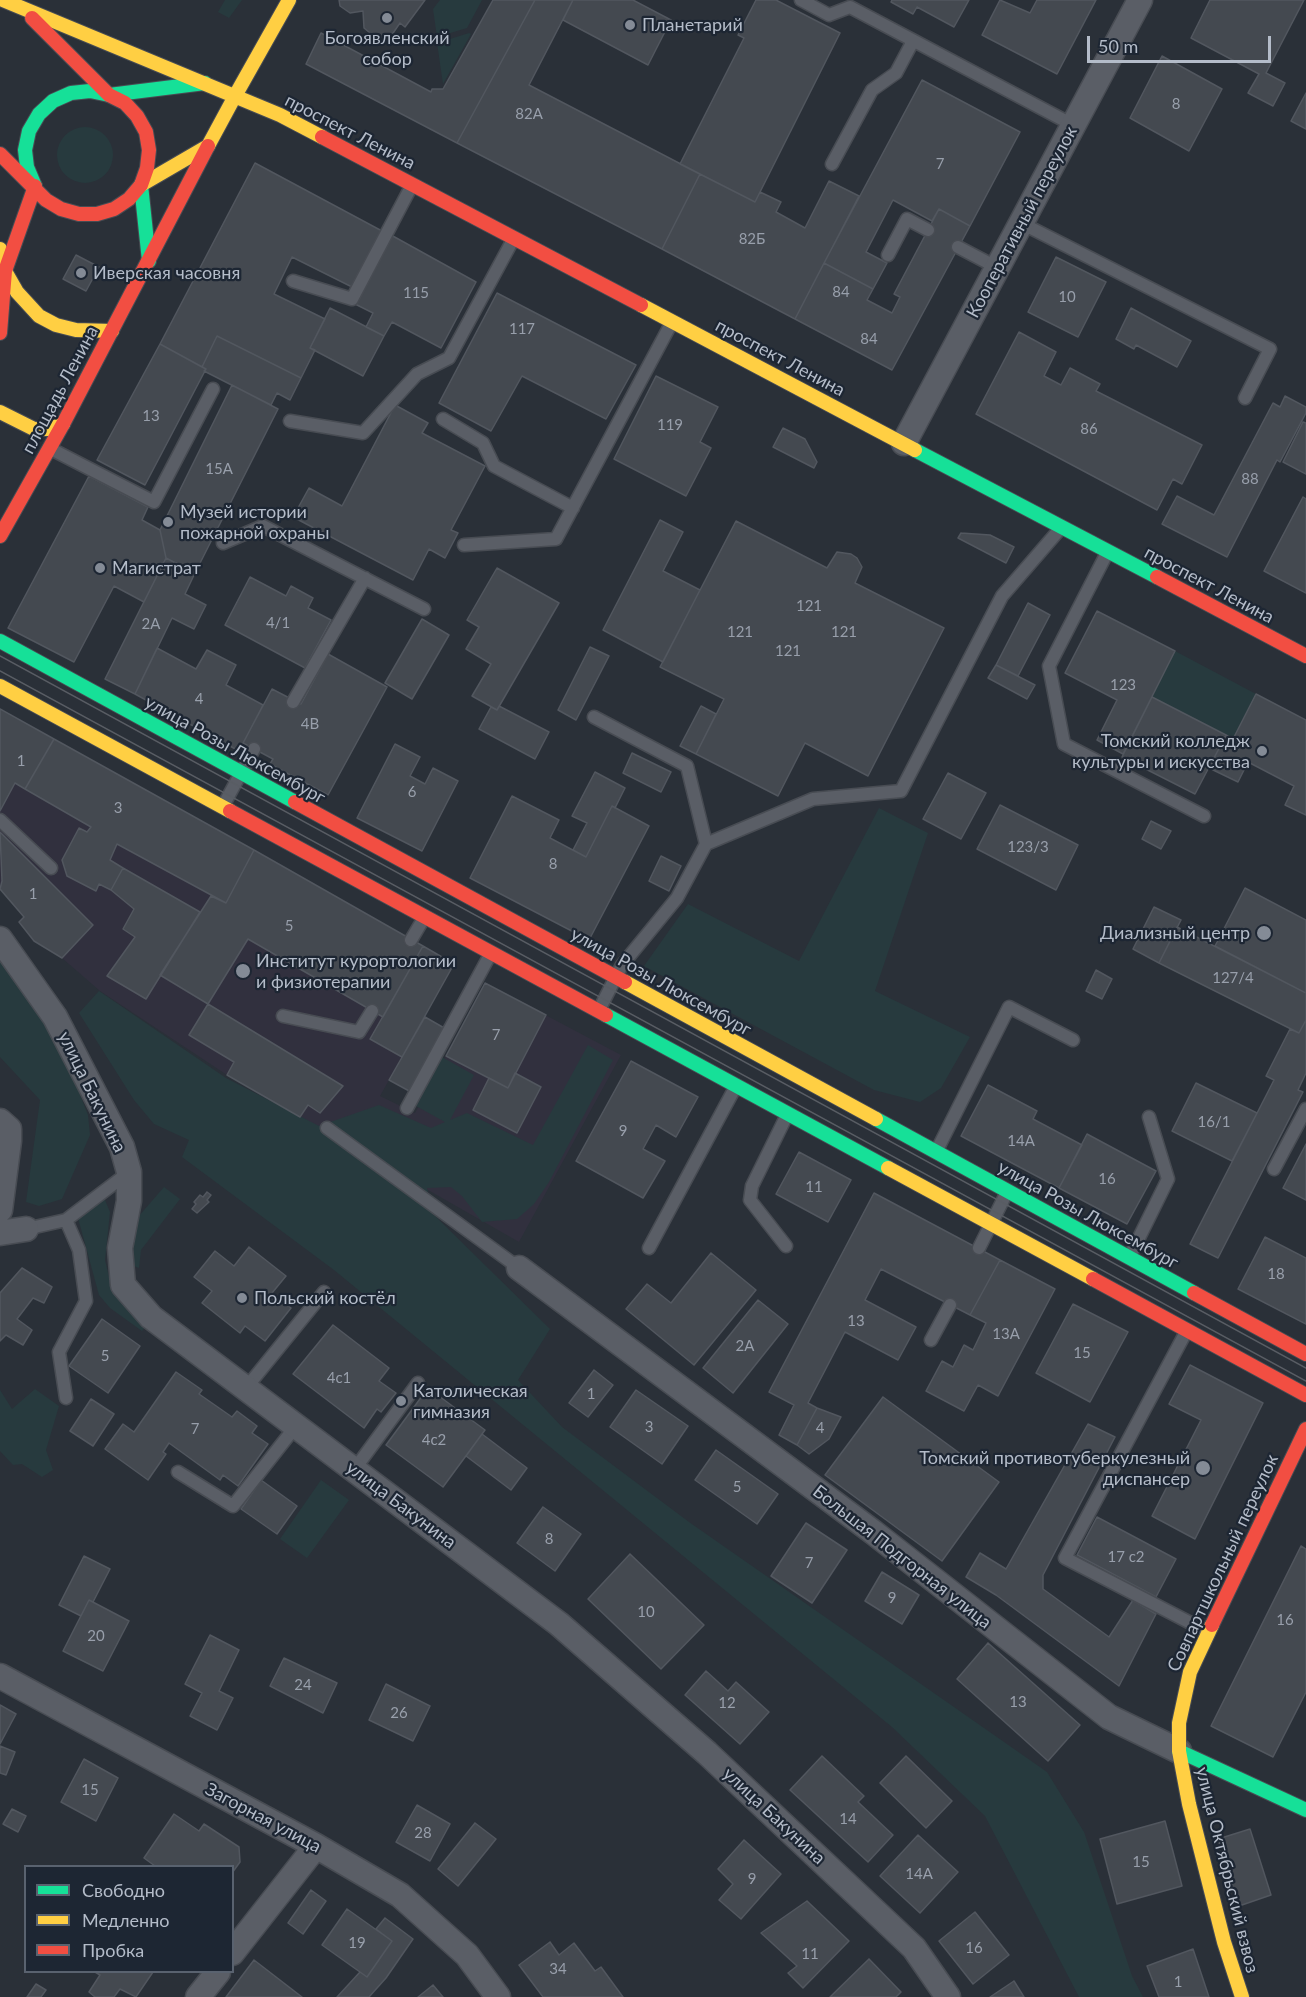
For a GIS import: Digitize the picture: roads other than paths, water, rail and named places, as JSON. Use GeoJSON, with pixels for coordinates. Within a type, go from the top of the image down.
{"type":"FeatureCollection","features":[{"type":"Feature","properties":{"kind":"main road"},"geometry":{"type":"LineString","coordinates":[[3,0],[235,96]]}},
{"type":"Feature","properties":{"kind":"main road","name":"площадь Ленина"},"geometry":{"type":"LineString","coordinates":[[0,536],[50,449],[208,146],[289,0]]}},
{"type":"Feature","properties":{"kind":"main road"},"geometry":{"type":"LineString","coordinates":[[3,15],[20,6]]}},
{"type":"Feature","properties":{"kind":"main road"},"geometry":{"type":"LineString","coordinates":[[20,6],[109,94],[125,103],[137,116],[146,132],[149,150],[147,168],[141,185],[149,261]]}},
{"type":"Feature","properties":{"kind":"main road"},"geometry":{"type":"LineString","coordinates":[[0,333],[6,271],[35,186],[27,167],[25,150],[29,131],[39,114],[53,101],[71,93],[90,91],[109,94],[205,83]]}},
{"type":"Feature","properties":{"kind":"main road","name":"проспект Ленина"},"geometry":{"type":"LineString","coordinates":[[235,96],[280,116],[515,237],[1306,656]]}},
{"type":"Feature","properties":{"kind":"main road"},"geometry":{"type":"LineString","coordinates":[[0,154],[35,186],[46,200],[61,209],[79,214],[97,214],[114,209],[129,199],[141,185],[208,146]]}},
{"type":"Feature","properties":{"kind":"main road"},"geometry":{"type":"LineString","coordinates":[[0,249],[6,271],[17,292],[39,316],[56,325],[75,330],[112,331]]}},
{"type":"Feature","properties":{"kind":"main road"},"geometry":{"type":"LineString","coordinates":[[0,412],[34,429],[49,429],[63,424]]}},
{"type":"Feature","properties":{"kind":"main road","name":"улица Розы Люксембург"},"geometry":{"type":"LineString","coordinates":[[0,641],[1306,1354]]}},
{"type":"Feature","properties":{"kind":"main road"},"geometry":{"type":"LineString","coordinates":[[0,686],[1306,1395]]}},
{"type":"Feature","properties":{"kind":"main road","name":"Совпартшкольный переулок"},"geometry":{"type":"LineString","coordinates":[[1179,1751],[1182,1702],[1190,1672],[1306,1428]]}},
{"type":"Feature","properties":{"kind":"main road","name":"Большая Подгорная улица"},"geometry":{"type":"LineString","coordinates":[[1179,1751],[1306,1810]]}},
{"type":"Feature","properties":{"kind":"main road","name":"улица Октябрьский взвоз"},"geometry":{"type":"LineString","coordinates":[[1179,1751],[1221,1930],[1242,1997]]}},
{"type":"Feature","properties":{"kind":"street","name":"Кооперативный переулок"},"geometry":{"type":"LineString","coordinates":[[904,443],[1140,0]]}},
{"type":"Feature","properties":{"kind":"street","name":"улица Бакунина"},"geometry":{"type":"LineString","coordinates":[[0,939],[55,1017],[122,1148],[129,1172],[129,1201],[120,1248],[123,1285],[151,1317],[559,1624],[699,1746],[914,1948],[948,1997]]}},
{"type":"Feature","properties":{"kind":"street"},"geometry":{"type":"LineString","coordinates":[[0,1121],[9,1129],[0,1210]]}},
{"type":"Feature","properties":{"kind":"street"},"geometry":{"type":"LineString","coordinates":[[0,1233],[26,1229]]}},
{"type":"Feature","properties":{"kind":"street","name":"Большая Подгорная улица"},"geometry":{"type":"LineString","coordinates":[[519,1268],[873,1532],[1109,1718],[1179,1751]]}},
{"type":"Feature","properties":{"kind":"street","name":"Загорная улица"},"geometry":{"type":"LineString","coordinates":[[0,1676],[316,1846],[400,1895],[467,1955],[498,1997]]}},
{"type":"Feature","properties":{"kind":"street"},"geometry":{"type":"LineString","coordinates":[[234,1950],[316,1846]]}},
{"type":"Feature","properties":{"kind":"street"},"geometry":{"type":"LineString","coordinates":[[198,1997],[216,1973]]}},
{"type":"Feature","properties":{"kind":"lane"},"geometry":{"type":"LineString","coordinates":[[801,0],[829,15],[852,4],[913,41],[1073,125]]}},
{"type":"Feature","properties":{"kind":"lane"},"geometry":{"type":"LineString","coordinates":[[832,164],[872,90],[896,73],[913,41]]}},
{"type":"Feature","properties":{"kind":"lane"},"geometry":{"type":"LineString","coordinates":[[293,280],[352,298],[412,184]]}},
{"type":"Feature","properties":{"kind":"lane"},"geometry":{"type":"LineString","coordinates":[[888,255],[907,219],[928,230]]}},
{"type":"Feature","properties":{"kind":"lane"},"geometry":{"type":"LineString","coordinates":[[1021,223],[1270,349],[1245,398]]}},
{"type":"Feature","properties":{"kind":"lane"},"geometry":{"type":"LineString","coordinates":[[290,421],[363,433],[417,374],[449,357],[515,237]]}},
{"type":"Feature","properties":{"kind":"lane"},"geometry":{"type":"LineString","coordinates":[[958,247],[998,268]]}},
{"type":"Feature","properties":{"kind":"lane"},"geometry":{"type":"LineString","coordinates":[[464,545],[556,539],[672,322]]}},
{"type":"Feature","properties":{"kind":"lane"},"geometry":{"type":"LineString","coordinates":[[50,449],[154,502],[213,388]]}},
{"type":"Feature","properties":{"kind":"lane"},"geometry":{"type":"LineString","coordinates":[[443,419],[483,443],[494,466],[573,508]]}},
{"type":"Feature","properties":{"kind":"lane"},"geometry":{"type":"LineString","coordinates":[[223,543],[263,526],[424,609]]}},
{"type":"Feature","properties":{"kind":"lane"},"geometry":{"type":"LineString","coordinates":[[598,1011],[622,965],[677,898],[706,844],[813,799],[901,791],[1002,596],[1061,528]]}},
{"type":"Feature","properties":{"kind":"lane"},"geometry":{"type":"LineString","coordinates":[[1107,552],[1049,666],[1064,744],[1204,816]]}},
{"type":"Feature","properties":{"kind":"lane"},"geometry":{"type":"LineString","coordinates":[[293,702],[365,578]]}},
{"type":"Feature","properties":{"kind":"lane"},"geometry":{"type":"LineString","coordinates":[[594,717],[687,766],[706,844]]}},
{"type":"Feature","properties":{"kind":"lane"},"geometry":{"type":"LineString","coordinates":[[223,807],[254,749]]}},
{"type":"Feature","properties":{"kind":"lane"},"geometry":{"type":"LineString","coordinates":[[0,820],[51,868]]}},
{"type":"Feature","properties":{"kind":"lane"},"geometry":{"type":"LineString","coordinates":[[411,940],[424,917]]}},
{"type":"Feature","properties":{"kind":"lane"},"geometry":{"type":"LineString","coordinates":[[407,1108],[491,953]]}},
{"type":"Feature","properties":{"kind":"lane"},"geometry":{"type":"LineString","coordinates":[[936,1152],[1009,1007],[1073,1040]]}},
{"type":"Feature","properties":{"kind":"lane"},"geometry":{"type":"LineString","coordinates":[[283,1016],[358,1032],[372,1011]]}},
{"type":"Feature","properties":{"kind":"lane"},"geometry":{"type":"LineString","coordinates":[[649,1248],[736,1086]]}},
{"type":"Feature","properties":{"kind":"lane"},"geometry":{"type":"LineString","coordinates":[[1274,1169],[1306,1109]]}},
{"type":"Feature","properties":{"kind":"lane"},"geometry":{"type":"LineString","coordinates":[[786,1246],[750,1200],[752,1186],[788,1114]]}},
{"type":"Feature","properties":{"kind":"lane"},"geometry":{"type":"LineString","coordinates":[[1129,1257],[1168,1179],[1149,1117]]}},
{"type":"Feature","properties":{"kind":"lane"},"geometry":{"type":"LineString","coordinates":[[327,1128],[519,1268]]}},
{"type":"Feature","properties":{"kind":"lane"},"geometry":{"type":"LineString","coordinates":[[26,1229],[66,1220],[129,1172]]}},
{"type":"Feature","properties":{"kind":"lane"},"geometry":{"type":"LineString","coordinates":[[979,1248],[1008,1191]]}},
{"type":"Feature","properties":{"kind":"lane"},"geometry":{"type":"LineString","coordinates":[[66,1220],[79,1250],[86,1301],[59,1352],[66,1398]]}},
{"type":"Feature","properties":{"kind":"lane"},"geometry":{"type":"LineString","coordinates":[[246,1388],[324,1292]]}},
{"type":"Feature","properties":{"kind":"lane"},"geometry":{"type":"LineString","coordinates":[[931,1340],[950,1305]]}},
{"type":"Feature","properties":{"kind":"lane"},"geometry":{"type":"LineString","coordinates":[[1186,1331],[1065,1558],[1209,1632]]}},
{"type":"Feature","properties":{"kind":"lane"},"geometry":{"type":"LineString","coordinates":[[354,1470],[418,1383]]}},
{"type":"Feature","properties":{"kind":"lane"},"geometry":{"type":"LineString","coordinates":[[178,1472],[233,1506],[296,1426]]}},
{"type":"Feature","properties":{"kind":"tram line"},"geometry":{"type":"LineString","coordinates":[[0,656],[1306,1368]]}},
{"type":"Feature","properties":{"kind":"tram line"},"geometry":{"type":"LineString","coordinates":[[0,671],[1306,1381]]}},
{"type":"Feature","properties":{"kind":"place","name":"Богоявленский собор"},"geometry":{"type":"Point","coordinates":[387,18]}},
{"type":"Feature","properties":{"kind":"place","name":"Планетарий"},"geometry":{"type":"Point","coordinates":[630,25]}},
{"type":"Feature","properties":{"kind":"place","name":"Иверская часовня"},"geometry":{"type":"Point","coordinates":[81,273]}},
{"type":"Feature","properties":{"kind":"place","name":"Музей истории пожарной охраны"},"geometry":{"type":"Point","coordinates":[168,522]}},
{"type":"Feature","properties":{"kind":"place","name":"Магистрат"},"geometry":{"type":"Point","coordinates":[100,568]}},
{"type":"Feature","properties":{"kind":"place","name":"Томский колледж культуры и искусства"},"geometry":{"type":"Point","coordinates":[1262,751]}},
{"type":"Feature","properties":{"kind":"place","name":"Диализный центр"},"geometry":{"type":"Point","coordinates":[1264,933]}},
{"type":"Feature","properties":{"kind":"place","name":"Институт курортологии и физиотерапии"},"geometry":{"type":"Point","coordinates":[243,971]}},
{"type":"Feature","properties":{"kind":"place","name":"Польский костёл"},"geometry":{"type":"Point","coordinates":[242,1298]}},
{"type":"Feature","properties":{"kind":"place","name":"Католическая гимназия"},"geometry":{"type":"Point","coordinates":[401,1401]}},
{"type":"Feature","properties":{"kind":"place","name":"Томский противотуберкулезный диспансер"},"geometry":{"type":"Point","coordinates":[1203,1468]}}]}
